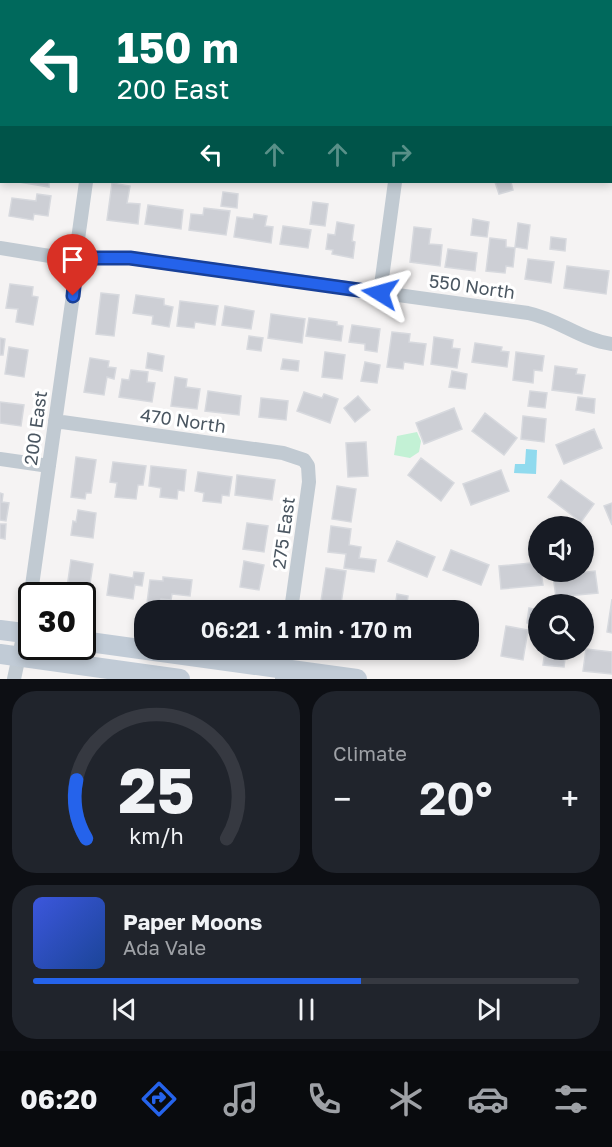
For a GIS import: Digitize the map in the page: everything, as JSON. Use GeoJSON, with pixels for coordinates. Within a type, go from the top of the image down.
{"type":"FeatureCollection","features":[{"type":"Feature","properties":{"kind":"main road"},"geometry":{"type":"LineString","coordinates":[[0,630],[18,633]]}},
{"type":"Feature","properties":{"kind":"main road"},"geometry":{"type":"LineString","coordinates":[[96,643],[284,666],[357,679]]}},
{"type":"Feature","properties":{"kind":"main road"},"geometry":{"type":"LineString","coordinates":[[9,656],[180,679]]}},
{"type":"Feature","properties":{"kind":"street","name":"200 East"},"geometry":{"type":"LineString","coordinates":[[34,582],[86,183]]}},
{"type":"Feature","properties":{"kind":"street"},"geometry":{"type":"LineString","coordinates":[[380,293],[395,183]]}},
{"type":"Feature","properties":{"kind":"street","name":"550 North"},"geometry":{"type":"LineString","coordinates":[[0,248],[77,258],[130,258],[537,315],[592,340],[612,344]]}},
{"type":"Feature","properties":{"kind":"street","name":"470 North"},"geometry":{"type":"LineString","coordinates":[[55,422],[283,453],[304,460]]}},
{"type":"Feature","properties":{"kind":"street"},"geometry":{"type":"LineString","coordinates":[[0,459],[49,466]]}},
{"type":"Feature","properties":{"kind":"street","name":"275 East"},"geometry":{"type":"LineString","coordinates":[[292,600],[309,482],[308,466],[304,460]]}},
{"type":"Feature","properties":{"kind":"street","name":"200 East"},"geometry":{"type":"LineString","coordinates":[[9,656],[14,679]]}},
{"type":"Feature","properties":{"kind":"green space"},"geometry":{"type":"Polygon","coordinates":[[[417,432],[421,441],[419,452],[410,458],[394,455],[397,436],[417,432]]]}},
{"type":"Feature","properties":{"kind":"water"},"geometry":{"type":"Polygon","coordinates":[[[526,449],[537,450],[536,474],[514,473],[515,464],[525,464],[526,449]]]}},
{"type":"Feature","properties":{"kind":"building"},"geometry":{"type":"Polygon","coordinates":[[[25,183],[49,183],[49,187],[25,183]]]}},
{"type":"Feature","properties":{"kind":"building"},"geometry":{"type":"Polygon","coordinates":[[[112,183],[130,186],[127,203],[140,204],[138,224],[107,220],[112,183]]]}},
{"type":"Feature","properties":{"kind":"building"},"geometry":{"type":"Polygon","coordinates":[[[495,183],[511,183],[513,190],[499,194],[495,183]]]}},
{"type":"Feature","properties":{"kind":"building"},"geometry":{"type":"Polygon","coordinates":[[[223,192],[238,194],[237,208],[221,206],[223,192]]]}},
{"type":"Feature","properties":{"kind":"building"},"geometry":{"type":"Polygon","coordinates":[[[37,194],[51,196],[48,216],[34,214],[33,220],[9,216],[12,198],[36,201],[37,194]]]}},
{"type":"Feature","properties":{"kind":"building"},"geometry":{"type":"Polygon","coordinates":[[[313,202],[328,204],[325,226],[310,224],[313,202]]]}},
{"type":"Feature","properties":{"kind":"building"},"geometry":{"type":"Polygon","coordinates":[[[148,205],[183,210],[181,229],[145,224],[148,205]]]}},
{"type":"Feature","properties":{"kind":"building"},"geometry":{"type":"Polygon","coordinates":[[[204,208],[230,211],[226,235],[189,230],[191,214],[203,215],[204,208]]]}},
{"type":"Feature","properties":{"kind":"building"},"geometry":{"type":"Polygon","coordinates":[[[254,214],[267,216],[265,226],[273,227],[271,243],[234,237],[237,217],[253,219],[254,214]]]}},
{"type":"Feature","properties":{"kind":"building"},"geometry":{"type":"Polygon","coordinates":[[[473,219],[489,222],[487,237],[471,235],[473,219]]]}},
{"type":"Feature","properties":{"kind":"building"},"geometry":{"type":"Polygon","coordinates":[[[337,222],[354,225],[353,258],[332,254],[333,250],[326,249],[328,234],[335,235],[337,222]]]}},
{"type":"Feature","properties":{"kind":"building"},"geometry":{"type":"Polygon","coordinates":[[[518,223],[530,225],[527,249],[515,247],[518,223]]]}},
{"type":"Feature","properties":{"kind":"building"},"geometry":{"type":"Polygon","coordinates":[[[283,226],[311,230],[308,248],[280,244],[283,226]]]}},
{"type":"Feature","properties":{"kind":"building"},"geometry":{"type":"Polygon","coordinates":[[[414,227],[431,229],[429,244],[442,245],[440,266],[410,262],[414,227]]]}},
{"type":"Feature","properties":{"kind":"building"},"geometry":{"type":"Polygon","coordinates":[[[551,237],[566,239],[565,251],[550,249],[551,237]]]}},
{"type":"Feature","properties":{"kind":"building"},"geometry":{"type":"Polygon","coordinates":[[[490,238],[506,240],[506,247],[515,248],[513,267],[506,266],[505,273],[486,271],[490,238]]]}},
{"type":"Feature","properties":{"kind":"building"},"geometry":{"type":"Polygon","coordinates":[[[448,249],[477,253],[475,271],[445,267],[448,249]]]}},
{"type":"Feature","properties":{"kind":"building"},"geometry":{"type":"Polygon","coordinates":[[[528,259],[554,262],[551,283],[525,279],[528,259]]]}},
{"type":"Feature","properties":{"kind":"building"},"geometry":{"type":"Polygon","coordinates":[[[567,266],[609,271],[606,294],[564,288],[567,266]]]}},
{"type":"Feature","properties":{"kind":"building"},"geometry":{"type":"Polygon","coordinates":[[[10,284],[33,287],[32,296],[38,297],[33,325],[16,322],[18,309],[6,308],[10,284]]]}},
{"type":"Feature","properties":{"kind":"building"},"geometry":{"type":"Polygon","coordinates":[[[101,293],[119,295],[114,336],[96,334],[101,293]]]}},
{"type":"Feature","properties":{"kind":"building"},"geometry":{"type":"Polygon","coordinates":[[[136,295],[164,299],[164,305],[173,307],[169,327],[152,324],[153,316],[133,313],[136,295]]]}},
{"type":"Feature","properties":{"kind":"building"},"geometry":{"type":"Polygon","coordinates":[[[180,301],[218,306],[215,325],[195,322],[194,328],[177,326],[180,301]]]}},
{"type":"Feature","properties":{"kind":"building"},"geometry":{"type":"Polygon","coordinates":[[[225,306],[254,311],[251,329],[222,325],[225,306]]]}},
{"type":"Feature","properties":{"kind":"building"},"geometry":{"type":"Polygon","coordinates":[[[271,314],[305,319],[302,343],[268,338],[271,314]]]}},
{"type":"Feature","properties":{"kind":"building"},"geometry":{"type":"Polygon","coordinates":[[[309,318],[337,322],[337,325],[343,326],[341,341],[306,336],[309,318]]]}},
{"type":"Feature","properties":{"kind":"building"},"geometry":{"type":"Polygon","coordinates":[[[352,325],[380,329],[377,352],[365,350],[365,344],[349,342],[352,325]]]}},
{"type":"Feature","properties":{"kind":"building"},"geometry":{"type":"Polygon","coordinates":[[[392,332],[410,334],[409,342],[426,344],[423,365],[404,362],[403,369],[387,367],[392,332]]]}},
{"type":"Feature","properties":{"kind":"building"},"geometry":{"type":"Polygon","coordinates":[[[249,336],[263,338],[261,351],[247,349],[249,336]]]}},
{"type":"Feature","properties":{"kind":"building"},"geometry":{"type":"Polygon","coordinates":[[[434,337],[453,340],[452,348],[460,349],[457,368],[431,364],[434,337]]]}},
{"type":"Feature","properties":{"kind":"building"},"geometry":{"type":"Polygon","coordinates":[[[0,338],[5,339],[3,355],[0,355],[0,338]]]}},
{"type":"Feature","properties":{"kind":"building"},"geometry":{"type":"Polygon","coordinates":[[[475,343],[502,347],[501,351],[509,352],[507,367],[472,362],[475,343]]]}},
{"type":"Feature","properties":{"kind":"building"},"geometry":{"type":"Polygon","coordinates":[[[9,347],[28,350],[24,377],[5,374],[9,347]]]}},
{"type":"Feature","properties":{"kind":"building"},"geometry":{"type":"Polygon","coordinates":[[[325,352],[345,355],[342,379],[322,377],[325,352]]]}},
{"type":"Feature","properties":{"kind":"building"},"geometry":{"type":"Polygon","coordinates":[[[516,352],[544,356],[542,371],[534,370],[533,383],[513,380],[516,352]]]}},
{"type":"Feature","properties":{"kind":"building"},"geometry":{"type":"Polygon","coordinates":[[[148,353],[164,356],[162,371],[146,368],[148,353]]]}},
{"type":"Feature","properties":{"kind":"building"},"geometry":{"type":"Polygon","coordinates":[[[90,358],[109,361],[108,367],[116,368],[114,379],[107,377],[104,395],[84,392],[90,358]]]}},
{"type":"Feature","properties":{"kind":"building"},"geometry":{"type":"Polygon","coordinates":[[[283,359],[299,361],[298,371],[281,369],[283,359]]]}},
{"type":"Feature","properties":{"kind":"building"},"geometry":{"type":"Polygon","coordinates":[[[365,362],[380,365],[377,383],[361,381],[365,362]]]}},
{"type":"Feature","properties":{"kind":"building"},"geometry":{"type":"Polygon","coordinates":[[[555,366],[577,369],[576,374],[585,375],[582,394],[552,390],[555,366]]]}},
{"type":"Feature","properties":{"kind":"building"},"geometry":{"type":"Polygon","coordinates":[[[131,370],[148,372],[147,382],[155,383],[152,402],[119,397],[122,379],[129,380],[131,370]]]}},
{"type":"Feature","properties":{"kind":"building"},"geometry":{"type":"Polygon","coordinates":[[[452,371],[467,374],[465,389],[449,387],[452,371]]]}},
{"type":"Feature","properties":{"kind":"building"},"geometry":{"type":"Polygon","coordinates":[[[175,377],[187,379],[186,387],[200,389],[197,409],[171,406],[175,377]]]}},
{"type":"Feature","properties":{"kind":"building"},"geometry":{"type":"Polygon","coordinates":[[[208,391],[241,396],[239,415],[205,411],[208,391]]]}},
{"type":"Feature","properties":{"kind":"building"},"geometry":{"type":"Polygon","coordinates":[[[530,391],[547,393],[545,408],[528,406],[530,391]]]}},
{"type":"Feature","properties":{"kind":"building"},"geometry":{"type":"Polygon","coordinates":[[[304,392],[322,398],[324,394],[338,399],[330,423],[297,411],[304,392]]]}},
{"type":"Feature","properties":{"kind":"building"},"geometry":{"type":"Polygon","coordinates":[[[358,396],[370,410],[355,422],[344,408],[358,396]]]}},
{"type":"Feature","properties":{"kind":"building"},"geometry":{"type":"Polygon","coordinates":[[[578,397],[595,399],[594,413],[576,410],[578,397]]]}},
{"type":"Feature","properties":{"kind":"building"},"geometry":{"type":"Polygon","coordinates":[[[261,398],[288,401],[286,420],[259,417],[261,398]]]}},
{"type":"Feature","properties":{"kind":"building"},"geometry":{"type":"Polygon","coordinates":[[[0,402],[24,405],[21,426],[0,423],[0,402]]]}},
{"type":"Feature","properties":{"kind":"building"},"geometry":{"type":"Polygon","coordinates":[[[454,408],[462,429],[424,444],[416,423],[454,408]]]}},
{"type":"Feature","properties":{"kind":"building"},"geometry":{"type":"Polygon","coordinates":[[[485,413],[517,438],[504,455],[472,431],[485,413]]]}},
{"type":"Feature","properties":{"kind":"building"},"geometry":{"type":"Polygon","coordinates":[[[523,416],[546,419],[544,442],[521,439],[523,416]]]}},
{"type":"Feature","properties":{"kind":"building"},"geometry":{"type":"Polygon","coordinates":[[[594,429],[602,448],[564,464],[556,445],[594,429]]]}},
{"type":"Feature","properties":{"kind":"building"},"geometry":{"type":"Polygon","coordinates":[[[366,442],[368,476],[348,477],[346,443],[366,442]]]}},
{"type":"Feature","properties":{"kind":"building"},"geometry":{"type":"Polygon","coordinates":[[[76,457],[96,460],[91,493],[86,493],[85,499],[71,497],[76,457]]]}},
{"type":"Feature","properties":{"kind":"building"},"geometry":{"type":"Polygon","coordinates":[[[421,458],[454,483],[441,501],[408,475],[421,458]]]}},
{"type":"Feature","properties":{"kind":"building"},"geometry":{"type":"Polygon","coordinates":[[[113,462],[146,466],[143,485],[138,485],[136,499],[115,497],[117,483],[110,482],[113,462]]]}},
{"type":"Feature","properties":{"kind":"building"},"geometry":{"type":"Polygon","coordinates":[[[151,466],[186,470],[184,491],[178,490],[177,499],[160,497],[161,488],[149,486],[151,466]]]}},
{"type":"Feature","properties":{"kind":"building"},"geometry":{"type":"Polygon","coordinates":[[[501,470],[509,491],[471,505],[463,484],[501,470]]]}},
{"type":"Feature","properties":{"kind":"building"},"geometry":{"type":"Polygon","coordinates":[[[198,472],[232,477],[229,496],[222,495],[221,503],[203,501],[204,493],[195,491],[198,472]]]}},
{"type":"Feature","properties":{"kind":"building"},"geometry":{"type":"Polygon","coordinates":[[[237,475],[275,480],[272,500],[235,495],[237,475]]]}},
{"type":"Feature","properties":{"kind":"building"},"geometry":{"type":"Polygon","coordinates":[[[561,480],[594,504],[585,516],[573,516],[548,497],[561,480]]]}},
{"type":"Feature","properties":{"kind":"building"},"geometry":{"type":"Polygon","coordinates":[[[337,486],[356,489],[351,522],[332,519],[337,486]]]}},
{"type":"Feature","properties":{"kind":"building"},"geometry":{"type":"Polygon","coordinates":[[[0,493],[3,494],[2,502],[9,503],[6,521],[0,520],[0,493]]]}},
{"type":"Feature","properties":{"kind":"building"},"geometry":{"type":"Polygon","coordinates":[[[612,503],[612,525],[604,506],[612,503]]]}},
{"type":"Feature","properties":{"kind":"building"},"geometry":{"type":"Polygon","coordinates":[[[78,510],[96,513],[93,538],[71,535],[73,521],[76,522],[78,510]]]}},
{"type":"Feature","properties":{"kind":"building"},"geometry":{"type":"Polygon","coordinates":[[[247,523],[268,526],[264,552],[243,549],[247,523]]]}},
{"type":"Feature","properties":{"kind":"building"},"geometry":{"type":"Polygon","coordinates":[[[0,524],[6,524],[5,539],[0,538],[0,524]]]}},
{"type":"Feature","properties":{"kind":"building"},"geometry":{"type":"Polygon","coordinates":[[[331,526],[351,529],[349,545],[361,547],[359,558],[376,560],[374,572],[344,568],[346,554],[328,552],[331,526]]]}},
{"type":"Feature","properties":{"kind":"building"},"geometry":{"type":"Polygon","coordinates":[[[397,541],[435,557],[427,577],[388,561],[397,541]]]}},
{"type":"Feature","properties":{"kind":"building"},"geometry":{"type":"Polygon","coordinates":[[[451,550],[489,565],[481,585],[443,570],[451,550]]]}},
{"type":"Feature","properties":{"kind":"building"},"geometry":{"type":"Polygon","coordinates":[[[71,560],[93,564],[90,582],[68,582],[71,560]]]}},
{"type":"Feature","properties":{"kind":"building"},"geometry":{"type":"Polygon","coordinates":[[[244,561],[264,565],[259,590],[240,587],[244,561]]]}},
{"type":"Feature","properties":{"kind":"building"},"geometry":{"type":"Polygon","coordinates":[[[528,563],[528,582],[543,582],[543,585],[501,589],[499,566],[528,563]]]}},
{"type":"Feature","properties":{"kind":"building"},"geometry":{"type":"Polygon","coordinates":[[[326,568],[346,571],[342,600],[321,600],[326,568]]]}},
{"type":"Feature","properties":{"kind":"building"},"geometry":{"type":"Polygon","coordinates":[[[594,571],[598,593],[556,594],[554,582],[594,582],[594,571]]]}},
{"type":"Feature","properties":{"kind":"building"},"geometry":{"type":"Polygon","coordinates":[[[134,572],[144,573],[142,586],[135,585],[133,599],[107,595],[110,574],[133,578],[134,572]]]}},
{"type":"Feature","properties":{"kind":"building"},"geometry":{"type":"Polygon","coordinates":[[[163,577],[192,580],[190,596],[172,594],[171,600],[147,600],[150,580],[163,581],[163,577]]]}},
{"type":"Feature","properties":{"kind":"building"},"geometry":{"type":"Polygon","coordinates":[[[397,594],[408,596],[407,600],[396,600],[397,594]]]}},
{"type":"Feature","properties":{"kind":"building"},"geometry":{"type":"Polygon","coordinates":[[[612,599],[612,633],[607,632],[612,599]]]}},
{"type":"Feature","properties":{"kind":"building"},"geometry":{"type":"Polygon","coordinates":[[[506,626],[528,630],[523,660],[501,656],[506,626]]]}},
{"type":"Feature","properties":{"kind":"building"},"geometry":{"type":"Polygon","coordinates":[[[594,650],[612,652],[612,674],[583,671],[584,660],[594,660],[594,650]]]}},
{"type":"Feature","properties":{"kind":"building"},"geometry":{"type":"Polygon","coordinates":[[[544,660],[565,660],[564,667],[543,665],[544,660]]]}},
{"type":"Feature","properties":{"kind":"route"},"geometry":{"type":"LineString","coordinates":[[73,296],[77,258],[110,257],[380,293]]}}]}
